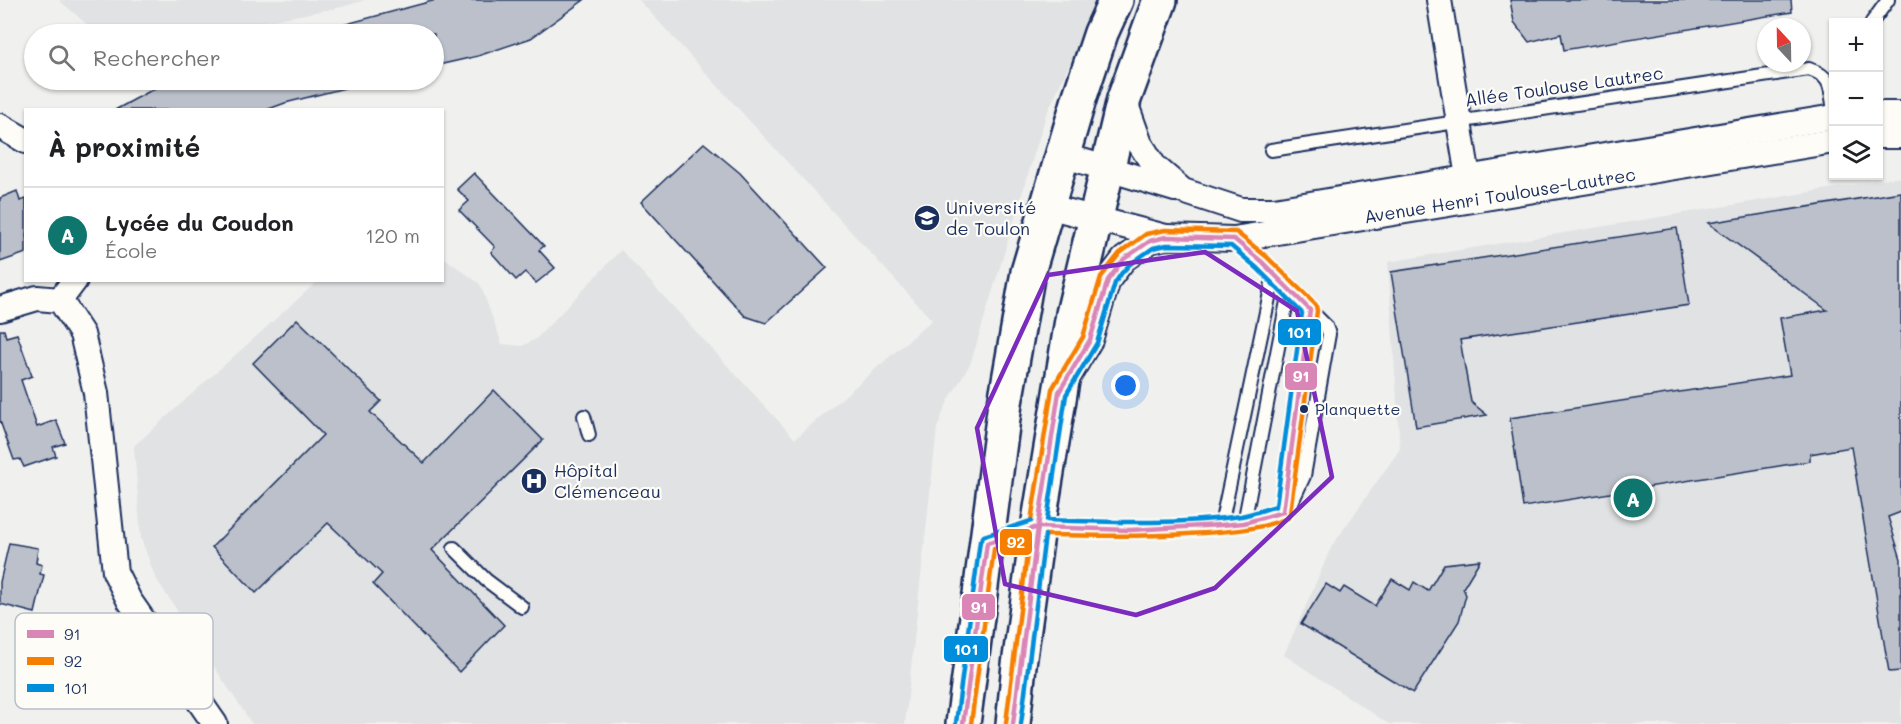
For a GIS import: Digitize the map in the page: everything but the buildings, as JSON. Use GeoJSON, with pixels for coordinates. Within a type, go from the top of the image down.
{"type":"FeatureCollection","features":[{"type":"Feature","properties":{"kind":"main road"},"geometry":{"type":"LineString","coordinates":[[963,724],[1005,403],[1028,272],[1098,43],[1116,0]]}},
{"type":"Feature","properties":{"kind":"main road"},"geometry":{"type":"LineString","coordinates":[[1013,724],[1038,527],[1073,314],[1124,99],[1160,0]]}},
{"type":"Feature","properties":{"kind":"street"},"geometry":{"type":"LineString","coordinates":[[1439,0],[1468,177]]}},
{"type":"Feature","properties":{"kind":"street","name":"Avenue Henri Toulouse-Lautrec"},"geometry":{"type":"LineString","coordinates":[[1124,99],[1136,133],[1154,166],[1183,191]]}},
{"type":"Feature","properties":{"kind":"street"},"geometry":{"type":"LineString","coordinates":[[1883,114],[1901,114]]}},
{"type":"Feature","properties":{"kind":"street","name":"Avenue Henri Toulouse-Lautrec"},"geometry":{"type":"LineString","coordinates":[[1062,155],[1241,210],[1274,210],[1829,118]]}},
{"type":"Feature","properties":{"kind":"street"},"geometry":{"type":"LineString","coordinates":[[0,126],[24,140]]}},
{"type":"Feature","properties":{"kind":"street"},"geometry":{"type":"LineString","coordinates":[[1883,136],[1901,136]]}},
{"type":"Feature","properties":{"kind":"street","name":"Avenue Henri Toulouse-Lautrec"},"geometry":{"type":"LineString","coordinates":[[1047,206],[1166,237],[1234,239],[1829,142]]}},
{"type":"Feature","properties":{"kind":"street","name":"Avenue Henri Toulouse-Lautrec"},"geometry":{"type":"LineString","coordinates":[[1059,392],[1090,340],[1108,280],[1115,269],[1124,259],[1150,241],[1166,237]]}},
{"type":"Feature","properties":{"kind":"street"},"geometry":{"type":"LineString","coordinates":[[60,300],[74,282]]}},
{"type":"Feature","properties":{"kind":"street"},"geometry":{"type":"LineString","coordinates":[[0,309],[37,298],[60,300]]}},
{"type":"Feature","properties":{"kind":"street"},"geometry":{"type":"LineString","coordinates":[[60,300],[82,334],[96,393],[115,572],[138,613]]}},
{"type":"Feature","properties":{"kind":"street"},"geometry":{"type":"LineString","coordinates":[[205,709],[215,724]]}},
{"type":"Feature","properties":{"kind":"lane"},"geometry":{"type":"LineString","coordinates":[[1875,18],[1888,0]]}},
{"type":"Feature","properties":{"kind":"lane","name":"Allée Toulouse Lautrec"},"geometry":{"type":"LineString","coordinates":[[1271,150],[1809,69],[1829,77]]}},
{"type":"Feature","properties":{"kind":"lane"},"geometry":{"type":"LineString","coordinates":[[987,543],[1038,527],[1130,530],[1244,523],[1283,512],[1293,500],[1304,476],[1329,334],[1326,326],[1274,274],[1234,239]]}},
{"type":"Feature","properties":{"kind":"lane"},"geometry":{"type":"LineString","coordinates":[[1221,525],[1274,274]]}},
{"type":"Feature","properties":{"kind":"lane"},"geometry":{"type":"LineString","coordinates":[[1244,523],[1289,291]]}},
{"type":"Feature","properties":{"kind":"lane"},"geometry":{"type":"LineString","coordinates":[[1283,512],[1310,310]]}},
{"type":"Feature","properties":{"kind":"lane"},"geometry":{"type":"LineString","coordinates":[[584,416],[589,435]]}},
{"type":"Feature","properties":{"kind":"lane"},"geometry":{"type":"LineString","coordinates":[[454,548],[486,580],[522,607]]}},
{"type":"Feature","properties":{"kind":"highlighted area"},"geometry":{"type":"Polygon","coordinates":[[[1205,252],[1297,311],[1332,477],[1215,588],[1136,615],[1005,584],[977,428],[1048,275],[1205,252]]]}},
{"type":"Feature","properties":{"kind":"shaded area"},"geometry":{"type":"Polygon","coordinates":[[[59,0],[365,0],[342,7],[251,24],[87,24],[59,0]]]}},
{"type":"Feature","properties":{"kind":"shaded area","name":"Hôpital Clémenceau"},"geometry":{"type":"Polygon","coordinates":[[[639,0],[1099,0],[1046,115],[971,362],[947,403],[937,428],[905,724],[252,724],[213,665],[213,613],[179,613],[155,577],[141,538],[134,446],[317,282],[444,282],[444,258],[480,284],[502,344],[522,346],[536,339],[621,250],[795,439],[932,320],[639,0]]]}},
{"type":"Feature","properties":{"kind":"shaded area"},"geometry":{"type":"Polygon","coordinates":[[[1901,177],[1901,724],[1389,724],[1284,655],[1332,546],[1400,449],[1388,262],[1901,177]]]}},
{"type":"Feature","properties":{"kind":"transit line","name":"92"},"geometry":{"type":"LineString","coordinates":[[1031,521],[1052,389],[1083,337],[1101,277],[1120,253],[1146,234],[1165,230],[1236,232],[1267,257],[1316,305],[1288,518],[1251,528],[1213,532],[1134,536],[1045,535]]}},
{"type":"Feature","properties":{"kind":"transit line","name":"91"},"geometry":{"type":"LineString","coordinates":[[1166,237],[1234,239],[1262,262],[1310,310],[1283,512],[1244,523],[1221,525],[1130,530],[1038,527],[1059,392],[1090,340],[1108,280],[1124,259],[1150,241],[1166,237]]}},
{"type":"Feature","properties":{"kind":"transit line","name":"101"},"geometry":{"type":"LineString","coordinates":[[1167,245],[1231,246],[1257,268],[1302,313],[1276,506],[1241,516],[1193,521],[1047,520],[1066,395],[1097,343],[1115,283],[1121,274],[1129,265],[1153,248],[1167,245]]}},
{"type":"Feature","properties":{"kind":"transit line","name":"101"},"geometry":{"type":"LineString","coordinates":[[956,723],[980,541],[984,536],[1031,521]]}},
{"type":"Feature","properties":{"kind":"transit line","name":"91"},"geometry":{"type":"LineString","coordinates":[[963,724],[987,543],[1038,527]]}},
{"type":"Feature","properties":{"kind":"transit line","name":"91"},"geometry":{"type":"LineString","coordinates":[[1013,724],[1038,527]]}},
{"type":"Feature","properties":{"kind":"transit line","name":"101"},"geometry":{"type":"LineString","coordinates":[[1021,724],[1045,535]]}},
{"type":"Feature","properties":{"kind":"transit line","name":"92"},"geometry":{"type":"LineString","coordinates":[[971,724],[994,549],[1029,538],[1006,723]]}},
{"type":"Feature","properties":{"kind":"place","name":"Université de Toulon"},"geometry":{"type":"Point","coordinates":[927,218]}},
{"type":"Feature","properties":{"kind":"place","name":"Planquette"},"geometry":{"type":"Point","coordinates":[1304,409]}},
{"type":"Feature","properties":{"kind":"place","name":"Hôpital Clémenceau"},"geometry":{"type":"Point","coordinates":[534,481]}},
{"type":"Feature","properties":{"kind":"place","name":"Lycée du Coudon"},"geometry":{"type":"Point","coordinates":[1633,498]}}]}
